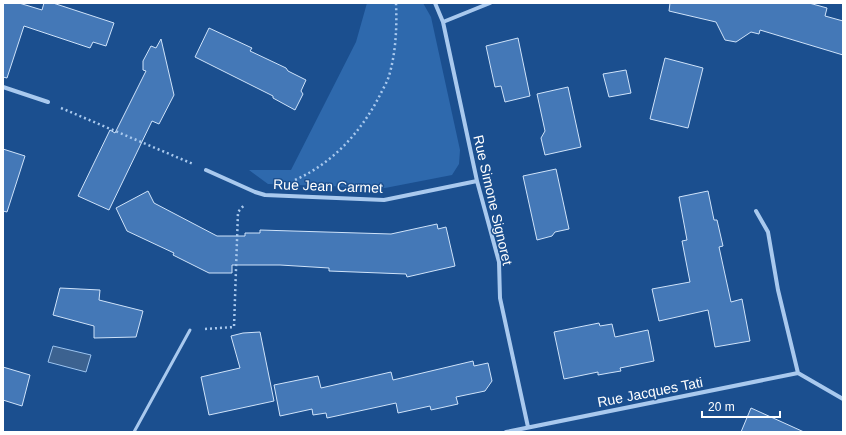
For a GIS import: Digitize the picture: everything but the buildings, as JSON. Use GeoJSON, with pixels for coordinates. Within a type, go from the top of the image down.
{"type":"FeatureCollection","features":[{"type":"Feature","properties":{"kind":"street","name":"Rue Simone Signoret"},"geometry":{"type":"LineString","coordinates":[[435,3],[443,22],[477,181],[499,262],[500,298],[528,427]]}},
{"type":"Feature","properties":{"kind":"street"},"geometry":{"type":"LineString","coordinates":[[443,22],[490,3]]}},
{"type":"Feature","properties":{"kind":"street"},"geometry":{"type":"LineString","coordinates":[[3,87],[48,102]]}},
{"type":"Feature","properties":{"kind":"street","name":"Rue Jean Carmet"},"geometry":{"type":"LineString","coordinates":[[206,170],[255,192],[266,195],[384,200],[477,181]]}},
{"type":"Feature","properties":{"kind":"street"},"geometry":{"type":"LineString","coordinates":[[756,211],[768,232],[778,290],[798,373],[843,399]]}},
{"type":"Feature","properties":{"kind":"street","name":"Rue Jacques Tati"},"geometry":{"type":"LineString","coordinates":[[506,432],[798,373]]}},
{"type":"Feature","properties":{"kind":"lane"},"geometry":{"type":"LineString","coordinates":[[134,432],[190,330]]}},
{"type":"Feature","properties":{"kind":"path"},"geometry":{"type":"LineString","coordinates":[[48,102],[206,170]]}},
{"type":"Feature","properties":{"kind":"shaded area"},"geometry":{"type":"Polygon","coordinates":[[[367,3],[423,3],[431,17],[460,150],[459,164],[452,175],[385,188],[268,184],[249,170],[291,170],[356,42],[367,3]]]}},
{"type":"Feature","properties":{"kind":"shaded area"},"geometry":{"type":"Polygon","coordinates":[[[53,346],[91,355],[86,372],[48,362],[53,346]]]}}]}
